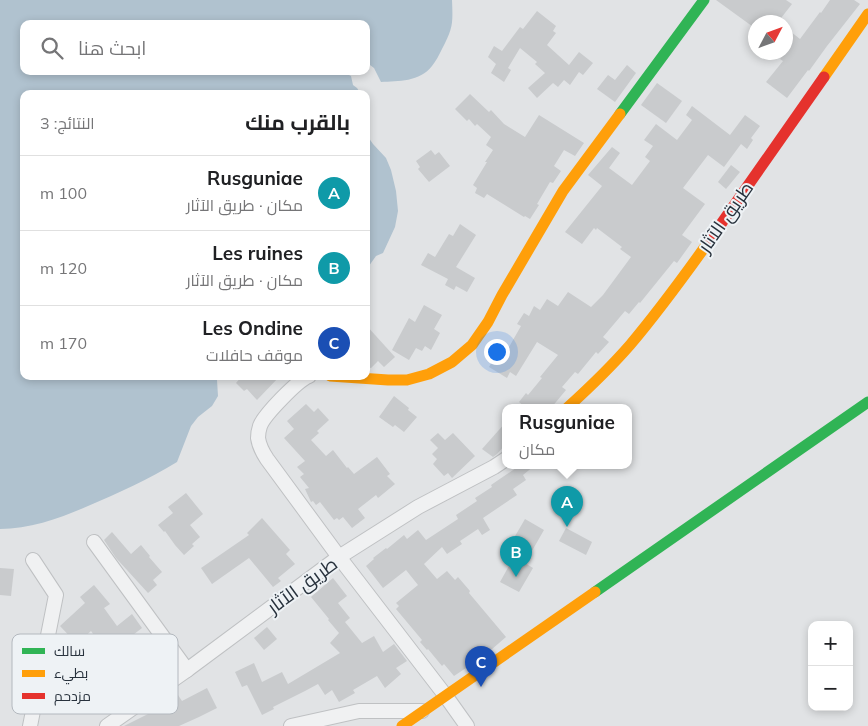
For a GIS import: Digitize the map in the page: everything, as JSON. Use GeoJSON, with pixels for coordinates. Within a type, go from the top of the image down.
{"type":"FeatureCollection","features":[{"type":"Feature","properties":{"kind":"street"},"geometry":{"type":"LineString","coordinates":[[370,378],[407,380],[429,374],[452,362],[472,345],[488,322],[562,191],[704,0]]}},
{"type":"Feature","properties":{"kind":"street","name":"طريق الآثار"},"geometry":{"type":"LineString","coordinates":[[571,404],[629,346],[680,282],[868,14]]}},
{"type":"Feature","properties":{"kind":"street"},"geometry":{"type":"LineString","coordinates":[[301,380],[267,415],[260,426],[258,437],[261,448],[267,459],[339,557],[445,695],[466,726]]}},
{"type":"Feature","properties":{"kind":"street"},"geometry":{"type":"LineString","coordinates":[[402,726],[868,402]]}},
{"type":"Feature","properties":{"kind":"street","name":"طريق الآثار"},"geometry":{"type":"LineString","coordinates":[[178,676],[339,557],[418,507],[494,468],[502,462]]}},
{"type":"Feature","properties":{"kind":"street"},"geometry":{"type":"LineString","coordinates":[[94,542],[161,634]]}},
{"type":"Feature","properties":{"kind":"street"},"geometry":{"type":"LineString","coordinates":[[34,560],[56,595],[48,634]]}},
{"type":"Feature","properties":{"kind":"street"},"geometry":{"type":"LineString","coordinates":[[178,658],[187,670]]}},
{"type":"Feature","properties":{"kind":"street"},"geometry":{"type":"LineString","coordinates":[[291,726],[359,710],[422,712]]}},
{"type":"Feature","properties":{"kind":"street","name":"طريق الآثار"},"geometry":{"type":"LineString","coordinates":[[107,726],[124,714]]}},
{"type":"Feature","properties":{"kind":"water"},"geometry":{"type":"Polygon","coordinates":[[[0,0],[452,0],[451,26],[448,36],[432,66],[415,78],[381,82],[374,68],[370,65],[370,20],[20,20],[20,75],[349,75],[353,85],[358,90],[20,90],[20,380],[217,380],[218,396],[212,406],[198,417],[191,426],[177,462],[134,486],[67,515],[34,525],[0,529],[0,0]]]}},
{"type":"Feature","properties":{"kind":"water"},"geometry":{"type":"Polygon","coordinates":[[[370,140],[386,158],[391,170],[398,211],[395,227],[383,253],[376,256],[370,264],[370,140]]]}},
{"type":"Feature","properties":{"kind":"building"},"geometry":{"type":"Polygon","coordinates":[[[716,0],[786,0],[792,4],[783,15],[748,15],[748,23],[716,0]]]}},
{"type":"Feature","properties":{"kind":"building"},"geometry":{"type":"Polygon","coordinates":[[[830,0],[854,0],[860,4],[787,98],[766,82],[783,61],[782,60],[793,60],[793,34],[800,39],[830,0]]]}},
{"type":"Feature","properties":{"kind":"building"},"geometry":{"type":"Polygon","coordinates":[[[537,11],[556,26],[553,31],[556,33],[547,45],[569,65],[579,52],[593,63],[583,75],[579,72],[570,85],[564,80],[558,87],[553,83],[537,98],[528,88],[545,73],[535,64],[537,62],[520,48],[508,68],[511,70],[504,82],[491,73],[496,64],[488,57],[494,46],[502,51],[520,27],[523,29],[537,11]]]}},
{"type":"Feature","properties":{"kind":"building"},"geometry":{"type":"Polygon","coordinates":[[[627,65],[636,73],[615,102],[597,89],[608,75],[615,80],[627,65]]]}},
{"type":"Feature","properties":{"kind":"building"},"geometry":{"type":"Polygon","coordinates":[[[657,83],[682,101],[666,123],[641,105],[657,83]]]}},
{"type":"Feature","properties":{"kind":"building"},"geometry":{"type":"Polygon","coordinates":[[[470,94],[489,112],[491,110],[504,124],[525,137],[539,115],[584,143],[575,156],[564,150],[554,166],[561,171],[553,183],[550,182],[530,219],[487,194],[484,198],[475,193],[477,188],[473,185],[493,150],[486,145],[491,137],[477,124],[475,126],[469,119],[467,121],[455,109],[470,94]]]}},
{"type":"Feature","properties":{"kind":"building"},"geometry":{"type":"Polygon","coordinates":[[[692,106],[730,135],[745,115],[760,126],[751,138],[753,140],[747,149],[741,144],[724,167],[708,155],[683,188],[705,204],[682,235],[692,242],[677,263],[674,261],[629,314],[625,311],[603,337],[609,342],[598,354],[596,352],[578,374],[575,372],[562,387],[566,390],[554,404],[521,404],[519,402],[526,393],[528,395],[558,355],[537,342],[516,376],[510,372],[507,378],[489,367],[502,344],[509,347],[521,326],[517,324],[524,313],[529,316],[534,306],[540,310],[547,299],[558,306],[568,292],[591,307],[603,295],[631,257],[620,249],[622,247],[597,228],[596,230],[594,228],[582,244],[565,232],[602,186],[588,175],[612,147],[620,153],[609,168],[632,185],[650,161],[645,157],[653,146],[644,140],[656,124],[677,140],[692,120],[686,115],[692,106]]]}},
{"type":"Feature","properties":{"kind":"building"},"geometry":{"type":"Polygon","coordinates":[[[431,150],[435,155],[439,152],[450,166],[429,182],[418,169],[420,167],[416,161],[431,150]]]}},
{"type":"Feature","properties":{"kind":"building"},"geometry":{"type":"Polygon","coordinates":[[[731,165],[740,172],[726,189],[718,182],[731,165]]]}},
{"type":"Feature","properties":{"kind":"building"},"geometry":{"type":"Polygon","coordinates":[[[460,224],[476,235],[456,267],[475,278],[467,292],[456,286],[454,290],[445,285],[448,279],[421,265],[428,253],[435,257],[449,234],[453,236],[460,224]]]}},
{"type":"Feature","properties":{"kind":"building"},"geometry":{"type":"Polygon","coordinates":[[[424,305],[442,315],[434,329],[440,333],[431,350],[425,346],[422,351],[416,348],[409,360],[392,350],[409,318],[415,322],[424,305]]]}},
{"type":"Feature","properties":{"kind":"building"},"geometry":{"type":"Polygon","coordinates":[[[370,329],[395,357],[384,367],[378,361],[371,368],[370,329]]]}},
{"type":"Feature","properties":{"kind":"building"},"geometry":{"type":"Polygon","coordinates":[[[239,380],[276,380],[257,400],[247,389],[244,391],[236,383],[239,380]]]}},
{"type":"Feature","properties":{"kind":"building"},"geometry":{"type":"Polygon","coordinates":[[[394,396],[417,417],[404,432],[379,417],[394,396]]]}},
{"type":"Feature","properties":{"kind":"building"},"geometry":{"type":"Polygon","coordinates":[[[306,404],[314,412],[318,408],[329,420],[317,431],[319,433],[311,440],[326,456],[333,450],[354,474],[377,457],[390,474],[387,476],[395,484],[378,498],[376,495],[358,509],[365,518],[352,528],[343,517],[339,520],[337,518],[334,520],[320,502],[316,505],[313,501],[311,502],[305,489],[309,488],[300,477],[304,474],[297,467],[305,461],[284,438],[294,429],[287,421],[306,404]]]}},
{"type":"Feature","properties":{"kind":"building"},"geometry":{"type":"Polygon","coordinates":[[[502,426],[502,448],[493,457],[482,449],[502,426]]]}},
{"type":"Feature","properties":{"kind":"building"},"geometry":{"type":"Polygon","coordinates":[[[438,433],[445,440],[453,433],[475,456],[452,478],[448,473],[444,476],[433,464],[437,459],[432,454],[438,448],[430,440],[438,433]]]}},
{"type":"Feature","properties":{"kind":"building"},"geometry":{"type":"Polygon","coordinates":[[[515,469],[530,469],[523,475],[526,480],[513,489],[517,495],[483,518],[490,530],[482,535],[478,529],[460,541],[462,544],[447,554],[442,547],[424,564],[437,579],[447,571],[455,580],[458,577],[506,637],[484,656],[454,676],[420,642],[422,640],[396,609],[399,606],[396,603],[418,585],[406,570],[383,588],[366,566],[373,558],[404,535],[407,539],[418,530],[426,540],[458,519],[456,515],[477,501],[475,498],[492,487],[491,485],[515,469]]]}},
{"type":"Feature","properties":{"kind":"building"},"geometry":{"type":"Polygon","coordinates":[[[186,493],[203,514],[190,525],[200,537],[184,555],[158,525],[173,513],[168,507],[186,493]]]}},
{"type":"Feature","properties":{"kind":"building"},"geometry":{"type":"Polygon","coordinates":[[[262,518],[290,550],[286,554],[295,564],[278,578],[281,581],[273,587],[249,558],[212,584],[201,568],[249,535],[247,533],[262,518]]]}},
{"type":"Feature","properties":{"kind":"building"},"geometry":{"type":"Polygon","coordinates":[[[525,519],[544,530],[525,563],[533,568],[519,592],[500,582],[519,548],[511,543],[525,519]]]}},
{"type":"Feature","properties":{"kind":"building"},"geometry":{"type":"Polygon","coordinates":[[[566,528],[592,542],[586,555],[559,541],[566,528]]]}},
{"type":"Feature","properties":{"kind":"building"},"geometry":{"type":"Polygon","coordinates":[[[112,532],[131,554],[141,545],[162,572],[153,580],[157,585],[148,593],[116,558],[104,540],[112,532]]]}},
{"type":"Feature","properties":{"kind":"building"},"geometry":{"type":"Polygon","coordinates":[[[0,568],[14,569],[11,596],[0,595],[0,568]]]}},
{"type":"Feature","properties":{"kind":"building"},"geometry":{"type":"Polygon","coordinates":[[[333,578],[347,596],[338,603],[350,618],[345,622],[362,643],[374,636],[383,652],[394,644],[407,661],[396,668],[401,674],[385,688],[377,676],[353,690],[355,693],[339,702],[332,690],[325,695],[318,684],[273,707],[274,709],[262,715],[247,685],[242,687],[235,672],[254,663],[262,682],[282,672],[288,684],[340,653],[330,643],[339,633],[311,597],[333,578]]]}},
{"type":"Feature","properties":{"kind":"building"},"geometry":{"type":"Polygon","coordinates":[[[94,585],[110,604],[104,608],[117,626],[132,614],[142,628],[134,634],[93,634],[91,631],[88,634],[68,634],[60,626],[85,603],[80,597],[94,585]]]}},
{"type":"Feature","properties":{"kind":"building"},"geometry":{"type":"Polygon","coordinates":[[[267,627],[277,639],[264,650],[254,638],[267,627]]]}},
{"type":"Feature","properties":{"kind":"building"},"geometry":{"type":"Polygon","coordinates":[[[207,688],[217,708],[179,726],[124,726],[148,714],[178,714],[178,695],[182,701],[207,688]]]}},
{"type":"Feature","properties":{"kind":"traffic: fast"},"geometry":{"type":"LineString","coordinates":[[620,114],[704,0]]}},
{"type":"Feature","properties":{"kind":"traffic: fast"},"geometry":{"type":"LineString","coordinates":[[595,592],[868,402]]}},
{"type":"Feature","properties":{"kind":"traffic: slow"},"geometry":{"type":"LineString","coordinates":[[824,77],[868,14]]}},
{"type":"Feature","properties":{"kind":"traffic: slow"},"geometry":{"type":"LineString","coordinates":[[370,379],[407,380],[429,374],[452,362],[472,345],[488,322],[563,191],[620,114]]}},
{"type":"Feature","properties":{"kind":"traffic: slow"},"geometry":{"type":"LineString","coordinates":[[571,404],[630,345],[707,244]]}},
{"type":"Feature","properties":{"kind":"traffic: slow"},"geometry":{"type":"LineString","coordinates":[[402,726],[595,592]]}},
{"type":"Feature","properties":{"kind":"traffic: jam"},"geometry":{"type":"LineString","coordinates":[[707,244],[824,77]]}},
{"type":"Feature","properties":{"kind":"place","name":"Rusguniae"},"geometry":{"type":"Point","coordinates":[567,527]}},
{"type":"Feature","properties":{"kind":"place","name":"Les ruines"},"geometry":{"type":"Point","coordinates":[516,577]}},
{"type":"Feature","properties":{"kind":"place","name":"Les Ondine"},"geometry":{"type":"Point","coordinates":[481,687]}}]}
